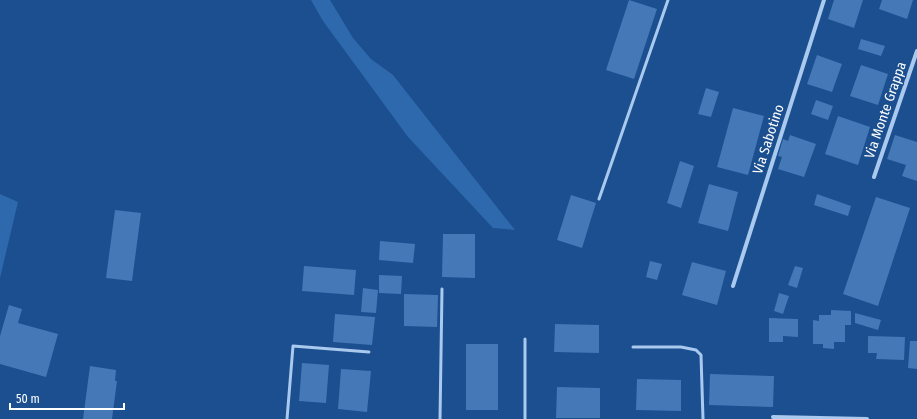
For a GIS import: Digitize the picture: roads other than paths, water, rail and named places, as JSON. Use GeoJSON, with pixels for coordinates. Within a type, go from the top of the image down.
{"type":"FeatureCollection","features":[{"type":"Feature","properties":{"kind":"street","name":"Via Sabotino"},"geometry":{"type":"LineString","coordinates":[[732,286],[824,0]]}},
{"type":"Feature","properties":{"kind":"street","name":"Via Monte Grappa"},"geometry":{"type":"LineString","coordinates":[[874,178],[917,51]]}},
{"type":"Feature","properties":{"kind":"street"},"geometry":{"type":"LineString","coordinates":[[773,417],[867,419]]}},
{"type":"Feature","properties":{"kind":"lane"},"geometry":{"type":"LineString","coordinates":[[599,199],[668,0]]}},
{"type":"Feature","properties":{"kind":"lane"},"geometry":{"type":"LineString","coordinates":[[440,419],[442,289]]}},
{"type":"Feature","properties":{"kind":"lane"},"geometry":{"type":"LineString","coordinates":[[525,339],[525,419]]}},
{"type":"Feature","properties":{"kind":"lane"},"geometry":{"type":"LineString","coordinates":[[287,419],[293,346],[369,352]]}},
{"type":"Feature","properties":{"kind":"lane"},"geometry":{"type":"LineString","coordinates":[[633,347],[681,347],[699,352],[701,355],[702,365],[703,419]]}}]}
